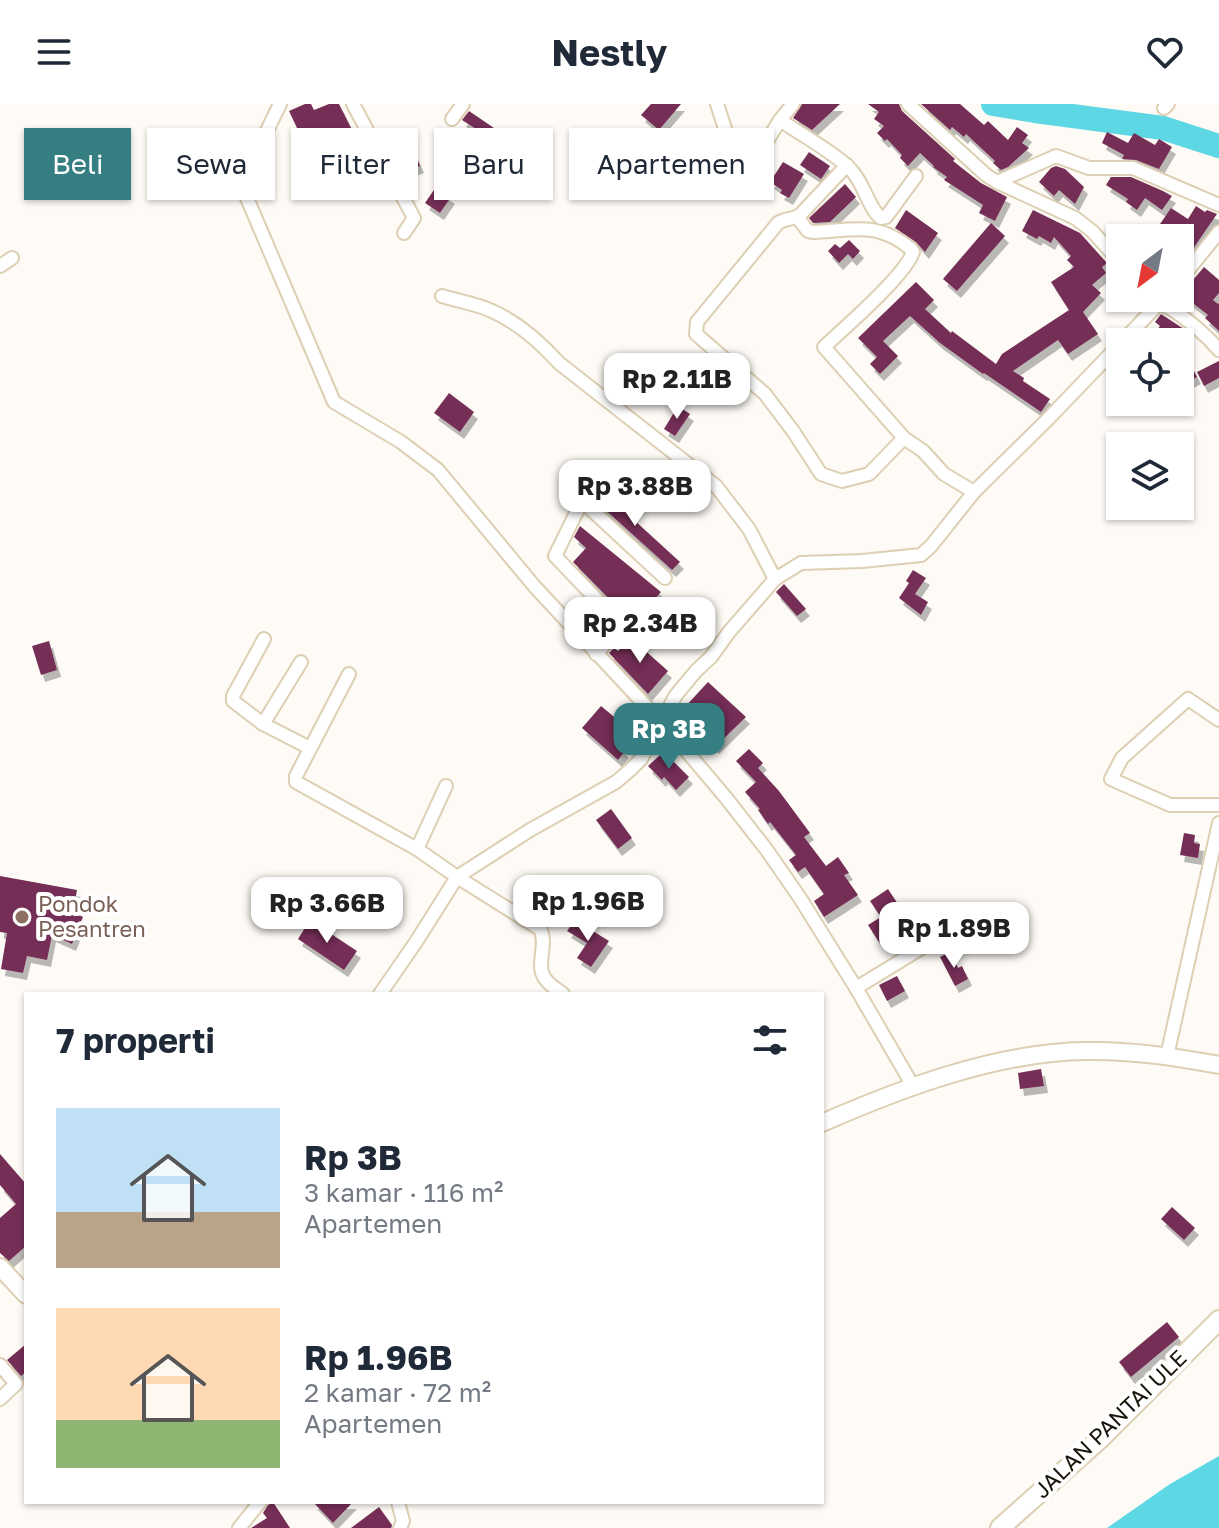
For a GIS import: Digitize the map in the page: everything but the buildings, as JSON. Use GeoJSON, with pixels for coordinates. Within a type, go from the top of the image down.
{"type":"FeatureCollection","features":[{"type":"Feature","properties":{"kind":"main road","name":"JALAN PANTAI ULE"},"geometry":{"type":"LineString","coordinates":[[1000,1528],[1101,1438],[1219,1320]]}},
{"type":"Feature","properties":{"kind":"street"},"geometry":{"type":"LineString","coordinates":[[280,104],[241,184],[334,402],[401,442],[438,470],[535,587],[662,722],[727,799],[800,898],[913,1086]]}},
{"type":"Feature","properties":{"kind":"street"},"geometry":{"type":"LineString","coordinates":[[353,104],[414,218],[404,233]]}},
{"type":"Feature","properties":{"kind":"street"},"geometry":{"type":"LineString","coordinates":[[452,119],[463,104]]}},
{"type":"Feature","properties":{"kind":"street"},"geometry":{"type":"LineString","coordinates":[[722,107],[729,141],[751,163],[793,104]]}},
{"type":"Feature","properties":{"kind":"street"},"geometry":{"type":"LineString","coordinates":[[908,104],[986,175],[1085,225],[1106,247]]}},
{"type":"Feature","properties":{"kind":"street"},"geometry":{"type":"LineString","coordinates":[[780,120],[847,165],[863,187],[879,224],[913,252],[898,276],[824,347],[904,438],[923,451],[944,474],[974,492]]}},
{"type":"Feature","properties":{"kind":"street"},"geometry":{"type":"LineString","coordinates":[[997,182],[1056,156],[1089,168],[1133,168],[1219,205]]}},
{"type":"Feature","properties":{"kind":"street"},"geometry":{"type":"LineString","coordinates":[[847,165],[797,217],[789,217],[778,223],[697,322],[696,334],[765,394],[821,474],[842,481],[869,474],[904,438]]}},
{"type":"Feature","properties":{"kind":"street"},"geometry":{"type":"LineString","coordinates":[[797,217],[808,231],[869,229],[886,217],[916,176]]}},
{"type":"Feature","properties":{"kind":"street"},"geometry":{"type":"LineString","coordinates":[[1194,263],[1219,232]]}},
{"type":"Feature","properties":{"kind":"street"},"geometry":{"type":"LineString","coordinates":[[0,266],[12,258]]}},
{"type":"Feature","properties":{"kind":"street"},"geometry":{"type":"LineString","coordinates":[[442,296],[491,310],[519,326],[570,372],[716,486],[749,529],[775,579]]}},
{"type":"Feature","properties":{"kind":"street"},"geometry":{"type":"LineString","coordinates":[[1134,328],[1148,312]]}},
{"type":"Feature","properties":{"kind":"street"},"geometry":{"type":"LineString","coordinates":[[1175,312],[1219,350]]}},
{"type":"Feature","properties":{"kind":"street"},"geometry":{"type":"LineString","coordinates":[[381,992],[457,877],[530,830],[616,782],[641,759],[676,695],[775,579],[801,563],[921,555],[974,492],[1106,359]]}},
{"type":"Feature","properties":{"kind":"street"},"geometry":{"type":"LineString","coordinates":[[596,654],[622,626],[555,556],[582,501],[665,578]]}},
{"type":"Feature","properties":{"kind":"street"},"geometry":{"type":"LineString","coordinates":[[264,639],[233,696],[235,704],[263,724],[310,748]]}},
{"type":"Feature","properties":{"kind":"street"},"geometry":{"type":"LineString","coordinates":[[263,724],[301,662]]}},
{"type":"Feature","properties":{"kind":"street"},"geometry":{"type":"LineString","coordinates":[[349,674],[296,776],[296,782],[417,849],[543,932],[541,971],[547,982],[560,992]]}},
{"type":"Feature","properties":{"kind":"street"},"geometry":{"type":"LineString","coordinates":[[1219,720],[1188,699],[1122,758],[1111,779],[1170,805],[1219,805]]}},
{"type":"Feature","properties":{"kind":"street"},"geometry":{"type":"LineString","coordinates":[[417,849],[446,786]]}},
{"type":"Feature","properties":{"kind":"street"},"geometry":{"type":"LineString","coordinates":[[1167,1056],[1219,823]]}},
{"type":"Feature","properties":{"kind":"street"},"geometry":{"type":"LineString","coordinates":[[856,988],[938,938]]}},
{"type":"Feature","properties":{"kind":"street"},"geometry":{"type":"LineString","coordinates":[[824,1122],[913,1086],[1022,1057],[1085,1050],[1167,1056],[1219,1065]]}},
{"type":"Feature","properties":{"kind":"street"},"geometry":{"type":"LineString","coordinates":[[0,1267],[24,1293]]}},
{"type":"Feature","properties":{"kind":"street"},"geometry":{"type":"LineString","coordinates":[[0,1365],[16,1384],[0,1399]]}},
{"type":"Feature","properties":{"kind":"street"},"geometry":{"type":"LineString","coordinates":[[239,1528],[258,1504]]}},
{"type":"Feature","properties":{"kind":"street"},"geometry":{"type":"LineString","coordinates":[[399,1504],[403,1521],[400,1528]]}},
{"type":"Feature","properties":{"kind":"water"},"geometry":{"type":"Polygon","coordinates":[[[1219,1456],[1219,1528],[1107,1528],[1170,1484],[1219,1456]]]}},
{"type":"Feature","properties":{"kind":"waterway"},"geometry":{"type":"LineString","coordinates":[[993,104],[1163,128],[1219,146]]}},
{"type":"Feature","properties":{"kind":"place","name":"Pondok Pesantren"},"geometry":{"type":"Point","coordinates":[22,917]}}]}
